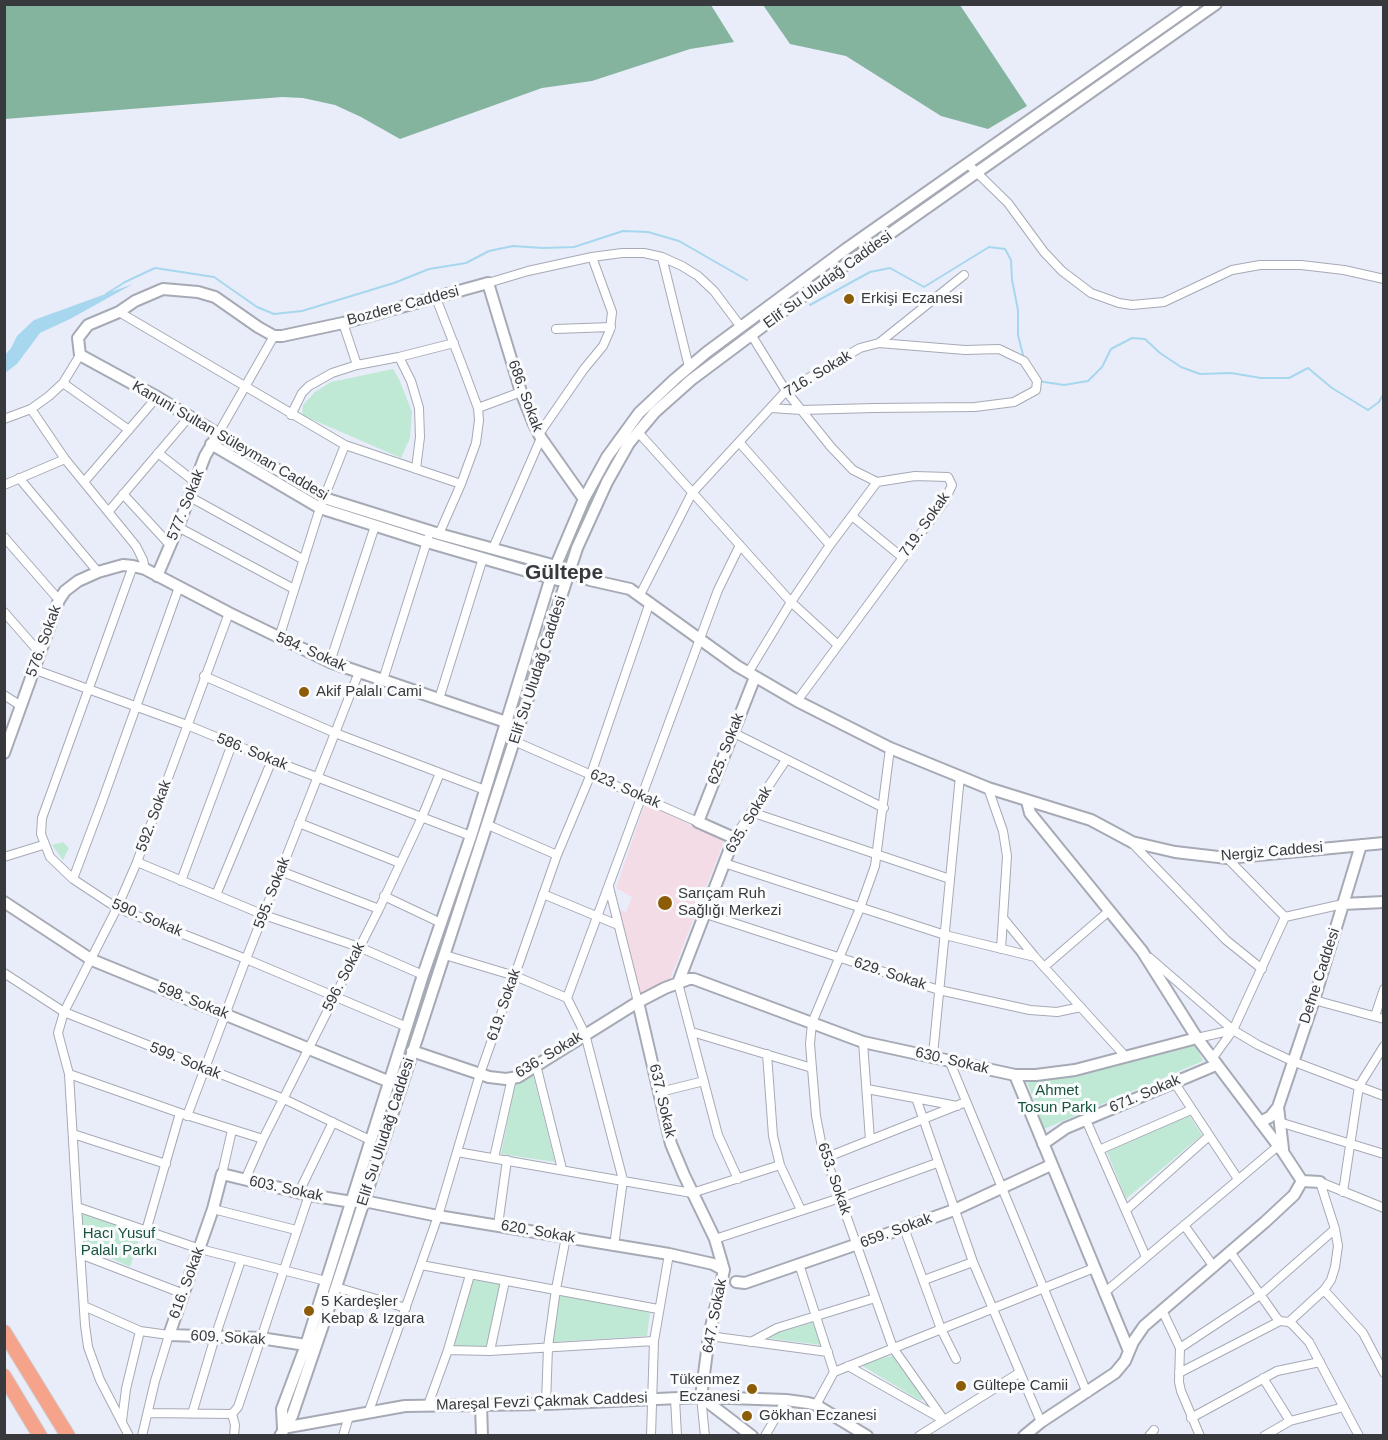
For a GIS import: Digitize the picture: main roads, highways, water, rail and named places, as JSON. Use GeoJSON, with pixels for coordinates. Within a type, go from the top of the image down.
{"type":"FeatureCollection","features":[{"type":"Feature","properties":{"kind":"highway"},"geometry":{"type":"LineString","coordinates":[[4,1332],[68,1436]]}},
{"type":"Feature","properties":{"kind":"highway"},"geometry":{"type":"LineString","coordinates":[[4,1376],[40,1436]]}},
{"type":"Feature","properties":{"kind":"water"},"geometry":{"type":"Polygon","coordinates":[[[133,284],[40,333],[17,364],[5,373],[5,355],[17,336],[34,320],[133,284]]]}},
{"type":"Feature","properties":{"kind":"waterway"},"geometry":{"type":"LineString","coordinates":[[106,294],[155,268],[214,277],[257,307],[274,314],[302,311],[394,283],[429,269],[466,263],[489,251],[513,246],[574,247],[623,231],[648,232],[679,241],[747,280]]}},
{"type":"Feature","properties":{"kind":"waterway"},"geometry":{"type":"LineString","coordinates":[[810,305],[870,272],[890,268],[924,287],[989,247],[1005,249],[1011,260],[1018,310],[1018,335],[1024,359]]}},
{"type":"Feature","properties":{"kind":"waterway"},"geometry":{"type":"LineString","coordinates":[[1038,381],[1064,385],[1088,381],[1102,367],[1111,349],[1132,338],[1145,339],[1160,353],[1181,367],[1200,374],[1231,373],[1261,378],[1289,378],[1308,368],[1332,388],[1368,410],[1379,402],[1384,393]]}},
{"type":"Feature","properties":{"kind":"place","name":"Erkişi Eczanesi"},"geometry":{"type":"Point","coordinates":[849,299]}},
{"type":"Feature","properties":{"kind":"place","name":"Akif Palalı Cami"},"geometry":{"type":"Point","coordinates":[304,692]}},
{"type":"Feature","properties":{"kind":"place","name":"Sarıçam Ruh Sağlığı Merkezi"},"geometry":{"type":"Point","coordinates":[665,903]}},
{"type":"Feature","properties":{"kind":"place","name":"5 Kardeşler Kebap & Izgara"},"geometry":{"type":"Point","coordinates":[309,1311]}},
{"type":"Feature","properties":{"kind":"place","name":"Gültepe Camii"},"geometry":{"type":"Point","coordinates":[961,1386]}},
{"type":"Feature","properties":{"kind":"place","name":"Tükenmez Eczanesi"},"geometry":{"type":"Point","coordinates":[752,1389]}},
{"type":"Feature","properties":{"kind":"place","name":"Gökhan Eczanesi"},"geometry":{"type":"Point","coordinates":[747,1416]}},
{"type":"Feature","properties":{"kind":"district","name":"Gültepe"},"geometry":{"type":"Point","coordinates":[564,573]}},
{"type":"Feature","properties":{"kind":"park label","name":"Ahmet Tosun Parkı"},"geometry":{"type":"Point","coordinates":[1057,1100]}},
{"type":"Feature","properties":{"kind":"park label","name":"Hacı Yusuf Palalı Parkı"},"geometry":{"type":"Point","coordinates":[119,1242]}}]}
